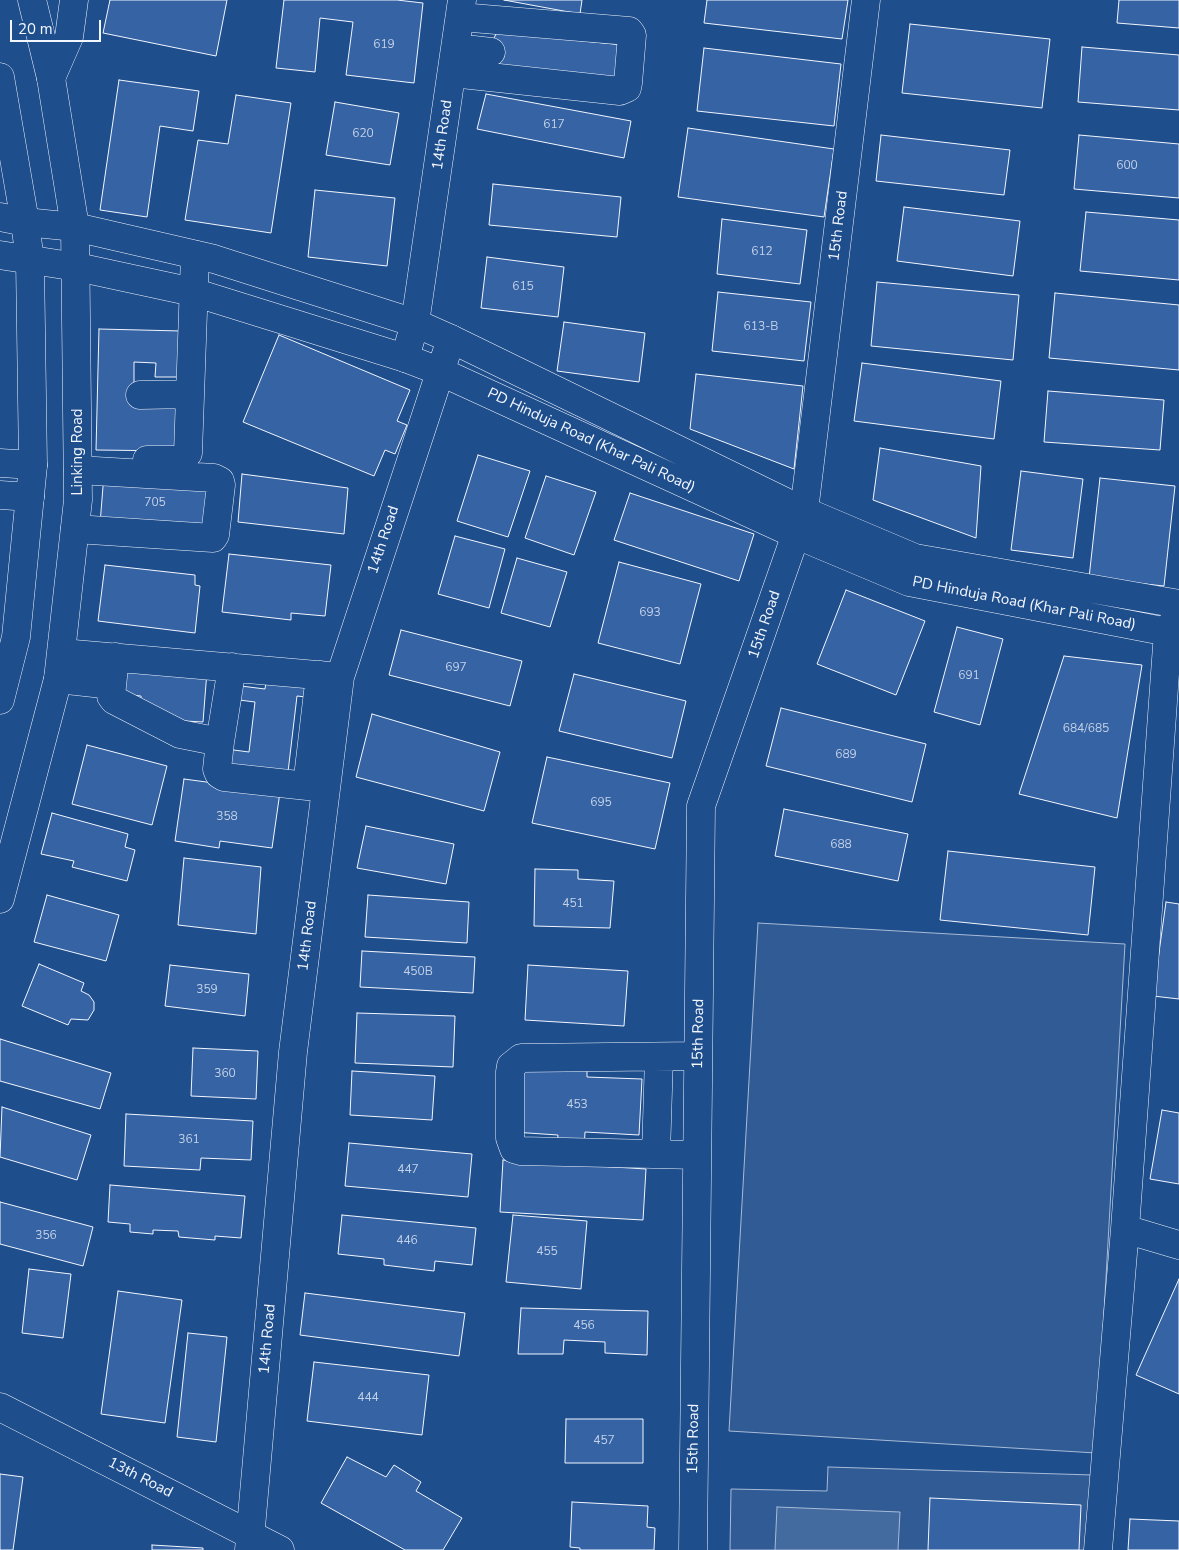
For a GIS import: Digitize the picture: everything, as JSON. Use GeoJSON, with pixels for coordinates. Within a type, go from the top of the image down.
{"type":"FeatureCollection","features":[{"type":"Feature","properties":{"kind":"street","name":"Linking Road"},"geometry":{"type":"LineString","coordinates":[[0,899],[60,666],[75,529],[78,465],[75,227],[51,78],[32,0]]}},
{"type":"Feature","properties":{"kind":"street"},"geometry":{"type":"LineString","coordinates":[[51,78],[69,37],[74,0]]}},
{"type":"Feature","properties":{"kind":"street","name":"15th Road"},"geometry":{"type":"LineString","coordinates":[[693,1550],[701,806],[801,523],[866,0]]}},
{"type":"Feature","properties":{"kind":"street"},"geometry":{"type":"LineString","coordinates":[[454,61],[620,91],[627,88],[628,83],[632,35],[629,30],[461,8]]}},
{"type":"Feature","properties":{"kind":"street","name":"14th Road"},"geometry":{"type":"LineString","coordinates":[[405,358],[415,323],[461,8]]}},
{"type":"Feature","properties":{"kind":"street"},"geometry":{"type":"LineString","coordinates":[[454,61],[491,52]]}},
{"type":"Feature","properties":{"kind":"street"},"geometry":{"type":"LineString","coordinates":[[0,77],[13,219],[30,261],[33,465],[16,637],[0,700]]}},
{"type":"Feature","properties":{"kind":"street","name":"PD Hinduja Road (Khar Pali Road)"},"geometry":{"type":"LineString","coordinates":[[13,219],[75,227],[196,255],[415,323],[451,339],[910,582],[1175,625]]}},
{"type":"Feature","properties":{"kind":"street","name":"PD Hinduja Road (Khar Pali Road)"},"geometry":{"type":"LineString","coordinates":[[0,255],[77,267],[193,292],[405,358],[801,523],[915,558],[1179,604]]}},
{"type":"Feature","properties":{"kind":"street"},"geometry":{"type":"LineString","coordinates":[[78,465],[182,459],[188,453],[193,292],[196,255]]}},
{"type":"Feature","properties":{"kind":"street","name":"14th Road"},"geometry":{"type":"LineString","coordinates":[[249,1542],[316,787],[330,676],[451,339]]}},
{"type":"Feature","properties":{"kind":"street"},"geometry":{"type":"LineString","coordinates":[[140,395],[190,394]]}},
{"type":"Feature","properties":{"kind":"street"},"geometry":{"type":"LineString","coordinates":[[0,463],[33,465]]}},
{"type":"Feature","properties":{"kind":"street"},"geometry":{"type":"LineString","coordinates":[[75,529],[213,538],[215,535],[221,485],[214,478],[78,465]]}},
{"type":"Feature","properties":{"kind":"street"},"geometry":{"type":"LineString","coordinates":[[0,495],[30,497]]}},
{"type":"Feature","properties":{"kind":"street"},"geometry":{"type":"LineString","coordinates":[[1098,1550],[1175,625]]}},
{"type":"Feature","properties":{"kind":"street"},"geometry":{"type":"LineString","coordinates":[[60,666],[115,657],[330,676]]}},
{"type":"Feature","properties":{"kind":"street"},"geometry":{"type":"LineString","coordinates":[[115,657],[111,696],[114,700],[180,734],[220,742]]}},
{"type":"Feature","properties":{"kind":"street"},"geometry":{"type":"LineString","coordinates":[[60,666],[112,685]]}},
{"type":"Feature","properties":{"kind":"street"},"geometry":{"type":"LineString","coordinates":[[232,667],[220,742],[217,769],[219,774],[224,777],[316,787]]}},
{"type":"Feature","properties":{"kind":"street"},"geometry":{"type":"LineString","coordinates":[[698,1056],[521,1058],[511,1066],[510,1072],[510,1138],[514,1149],[521,1151],[698,1155]]}},
{"type":"Feature","properties":{"kind":"street"},"geometry":{"type":"LineString","coordinates":[[656,1154],[659,1057]]}},
{"type":"Feature","properties":{"kind":"street"},"geometry":{"type":"LineString","coordinates":[[1125,1229],[1179,1245]]}},
{"type":"Feature","properties":{"kind":"street","name":"13th Road"},"geometry":{"type":"LineString","coordinates":[[0,1408],[249,1542],[280,1550]]}},
{"type":"Feature","properties":{"kind":"shaded area"},"geometry":{"type":"Polygon","coordinates":[[[758,923],[1125,944],[1096,1453],[729,1431],[758,923]]]}},
{"type":"Feature","properties":{"kind":"shaded area"},"geometry":{"type":"Polygon","coordinates":[[[828,1467],[1093,1475],[1087,1550],[730,1550],[731,1489],[827,1491],[828,1467]]]}},
{"type":"Feature","properties":{"kind":"shaded area"},"geometry":{"type":"Polygon","coordinates":[[[777,1507],[900,1512],[898,1550],[775,1550],[777,1507]]]}},
{"type":"Feature","properties":{"kind":"building"},"geometry":{"type":"Polygon","coordinates":[[[110,0],[227,0],[216,56],[103,33],[110,0]]]}},
{"type":"Feature","properties":{"kind":"building"},"geometry":{"type":"Polygon","coordinates":[[[284,0],[397,0],[423,3],[414,83],[346,75],[353,22],[320,18],[315,72],[276,68],[284,0]]]}},
{"type":"Feature","properties":{"kind":"building"},"geometry":{"type":"Polygon","coordinates":[[[504,0],[582,0],[580,14],[504,0]]]}},
{"type":"Feature","properties":{"kind":"building"},"geometry":{"type":"Polygon","coordinates":[[[707,0],[848,0],[842,39],[704,23],[707,0]]]}},
{"type":"Feature","properties":{"kind":"building"},"geometry":{"type":"Polygon","coordinates":[[[1119,0],[1179,0],[1179,28],[1117,23],[1119,0]]]}},
{"type":"Feature","properties":{"kind":"building"},"geometry":{"type":"Polygon","coordinates":[[[910,24],[1050,39],[1042,108],[902,93],[910,24]]]}},
{"type":"Feature","properties":{"kind":"building"},"geometry":{"type":"Polygon","coordinates":[[[497,32],[623,45],[618,84],[498,69],[500,53],[494,38],[497,32]]]}},
{"type":"Feature","properties":{"kind":"building"},"geometry":{"type":"Polygon","coordinates":[[[1082,47],[1179,55],[1179,110],[1078,102],[1082,47]]]}},
{"type":"Feature","properties":{"kind":"building"},"geometry":{"type":"Polygon","coordinates":[[[704,48],[841,64],[834,126],[697,111],[704,48]]]}},
{"type":"Feature","properties":{"kind":"building"},"geometry":{"type":"Polygon","coordinates":[[[119,80],[199,91],[193,131],[160,126],[147,217],[100,210],[119,80]]]}},
{"type":"Feature","properties":{"kind":"building"},"geometry":{"type":"Polygon","coordinates":[[[486,94],[631,121],[624,158],[477,129],[486,94]]]}},
{"type":"Feature","properties":{"kind":"building"},"geometry":{"type":"Polygon","coordinates":[[[236,95],[291,103],[271,233],[185,220],[198,140],[228,144],[236,95]]]}},
{"type":"Feature","properties":{"kind":"building"},"geometry":{"type":"Polygon","coordinates":[[[335,102],[399,113],[390,165],[326,155],[335,102]]]}},
{"type":"Feature","properties":{"kind":"building"},"geometry":{"type":"Polygon","coordinates":[[[688,128],[834,149],[824,217],[678,197],[688,128]]]}},
{"type":"Feature","properties":{"kind":"building"},"geometry":{"type":"Polygon","coordinates":[[[881,135],[1010,150],[1004,195],[876,181],[881,135]]]}},
{"type":"Feature","properties":{"kind":"building"},"geometry":{"type":"Polygon","coordinates":[[[1079,135],[1179,144],[1179,198],[1074,189],[1079,135]]]}},
{"type":"Feature","properties":{"kind":"building"},"geometry":{"type":"Polygon","coordinates":[[[493,184],[621,197],[617,237],[489,225],[493,184]]]}},
{"type":"Feature","properties":{"kind":"building"},"geometry":{"type":"Polygon","coordinates":[[[315,190],[395,198],[387,266],[308,257],[315,190]]]}},
{"type":"Feature","properties":{"kind":"building"},"geometry":{"type":"Polygon","coordinates":[[[904,207],[1020,221],[1013,276],[897,261],[904,207]]]}},
{"type":"Feature","properties":{"kind":"building"},"geometry":{"type":"Polygon","coordinates":[[[1086,212],[1179,220],[1179,280],[1080,271],[1086,212]]]}},
{"type":"Feature","properties":{"kind":"building"},"geometry":{"type":"Polygon","coordinates":[[[722,219],[807,230],[800,284],[717,274],[722,219]]]}},
{"type":"Feature","properties":{"kind":"building"},"geometry":{"type":"Polygon","coordinates":[[[487,257],[564,267],[558,317],[481,308],[487,257]]]}},
{"type":"Feature","properties":{"kind":"building"},"geometry":{"type":"Polygon","coordinates":[[[877,282],[1019,295],[1013,360],[871,346],[877,282]]]}},
{"type":"Feature","properties":{"kind":"building"},"geometry":{"type":"Polygon","coordinates":[[[718,292],[811,302],[804,361],[712,351],[718,292]]]}},
{"type":"Feature","properties":{"kind":"building"},"geometry":{"type":"Polygon","coordinates":[[[1055,293],[1179,305],[1179,370],[1049,358],[1055,293]]]}},
{"type":"Feature","properties":{"kind":"building"},"geometry":{"type":"Polygon","coordinates":[[[564,322],[645,333],[639,382],[557,371],[564,322]]]}},
{"type":"Feature","properties":{"kind":"building"},"geometry":{"type":"Polygon","coordinates":[[[99,329],[181,331],[180,377],[155,377],[156,363],[134,362],[134,404],[179,406],[178,451],[96,450],[99,329]]]}},
{"type":"Feature","properties":{"kind":"building"},"geometry":{"type":"Polygon","coordinates":[[[279,335],[410,390],[397,421],[407,425],[395,454],[385,450],[374,476],[243,422],[279,335]]]}},
{"type":"Feature","properties":{"kind":"building"},"geometry":{"type":"Polygon","coordinates":[[[862,363],[1001,381],[994,439],[854,421],[862,363]]]}},
{"type":"Feature","properties":{"kind":"building"},"geometry":{"type":"Polygon","coordinates":[[[696,374],[803,386],[794,469],[690,429],[696,374]]]}},
{"type":"Feature","properties":{"kind":"building"},"geometry":{"type":"Polygon","coordinates":[[[1048,391],[1164,400],[1160,450],[1044,442],[1048,391]]]}},
{"type":"Feature","properties":{"kind":"building"},"geometry":{"type":"Polygon","coordinates":[[[880,448],[981,466],[976,538],[873,500],[880,448]]]}},
{"type":"Feature","properties":{"kind":"building"},"geometry":{"type":"Polygon","coordinates":[[[478,455],[530,471],[508,537],[457,521],[478,455]]]}},
{"type":"Feature","properties":{"kind":"building"},"geometry":{"type":"Polygon","coordinates":[[[1021,471],[1083,479],[1073,558],[1011,550],[1021,471]]]}},
{"type":"Feature","properties":{"kind":"building"},"geometry":{"type":"Polygon","coordinates":[[[104,474],[209,481],[205,532],[100,524],[104,474]]]}},
{"type":"Feature","properties":{"kind":"building"},"geometry":{"type":"Polygon","coordinates":[[[242,474],[348,488],[344,534],[238,522],[242,474]]]}},
{"type":"Feature","properties":{"kind":"building"},"geometry":{"type":"Polygon","coordinates":[[[546,476],[596,492],[574,555],[525,538],[546,476]]]}},
{"type":"Feature","properties":{"kind":"building"},"geometry":{"type":"Polygon","coordinates":[[[1100,478],[1175,486],[1164,586],[1089,578],[1100,478]]]}},
{"type":"Feature","properties":{"kind":"building"},"geometry":{"type":"Polygon","coordinates":[[[630,493],[754,534],[739,581],[614,540],[630,493]]]}},
{"type":"Feature","properties":{"kind":"building"},"geometry":{"type":"Polygon","coordinates":[[[455,536],[505,549],[489,608],[438,594],[455,536]]]}},
{"type":"Feature","properties":{"kind":"building"},"geometry":{"type":"Polygon","coordinates":[[[229,554],[331,565],[325,616],[291,613],[291,620],[222,612],[229,554]]]}},
{"type":"Feature","properties":{"kind":"building"},"geometry":{"type":"Polygon","coordinates":[[[517,558],[567,572],[550,627],[501,613],[517,558]]]}},
{"type":"Feature","properties":{"kind":"building"},"geometry":{"type":"Polygon","coordinates":[[[619,562],[701,584],[680,664],[598,643],[619,562]]]}},
{"type":"Feature","properties":{"kind":"building"},"geometry":{"type":"Polygon","coordinates":[[[105,565],[195,575],[195,585],[200,586],[195,633],[98,621],[105,565]]]}},
{"type":"Feature","properties":{"kind":"building"},"geometry":{"type":"Polygon","coordinates":[[[846,590],[925,621],[896,695],[817,664],[846,590]]]}},
{"type":"Feature","properties":{"kind":"building"},"geometry":{"type":"Polygon","coordinates":[[[957,627],[1003,639],[980,725],[934,712],[957,627]]]}},
{"type":"Feature","properties":{"kind":"building"},"geometry":{"type":"Polygon","coordinates":[[[401,630],[522,661],[510,706],[389,675],[401,630]]]}},
{"type":"Feature","properties":{"kind":"building"},"geometry":{"type":"Polygon","coordinates":[[[1064,656],[1142,665],[1117,818],[1019,794],[1064,656]]]}},
{"type":"Feature","properties":{"kind":"building"},"geometry":{"type":"Polygon","coordinates":[[[122,665],[207,671],[203,722],[167,720],[141,701],[141,696],[119,694],[122,665]]]}},
{"type":"Feature","properties":{"kind":"building"},"geometry":{"type":"Polygon","coordinates":[[[574,674],[686,701],[672,758],[559,731],[574,674]]]}},
{"type":"Feature","properties":{"kind":"building"},"geometry":{"type":"Polygon","coordinates":[[[267,676],[307,680],[306,697],[297,696],[288,772],[224,768],[226,749],[249,752],[255,702],[239,700],[241,686],[265,689],[267,676]]]}},
{"type":"Feature","properties":{"kind":"building"},"geometry":{"type":"Polygon","coordinates":[[[781,708],[926,744],[912,802],[766,766],[781,708]]]}},
{"type":"Feature","properties":{"kind":"building"},"geometry":{"type":"Polygon","coordinates":[[[372,714],[500,752],[484,811],[356,777],[372,714]]]}},
{"type":"Feature","properties":{"kind":"building"},"geometry":{"type":"Polygon","coordinates":[[[87,745],[167,766],[152,825],[72,804],[87,745]]]}},
{"type":"Feature","properties":{"kind":"building"},"geometry":{"type":"Polygon","coordinates":[[[547,757],[670,783],[655,849],[532,823],[547,757]]]}},
{"type":"Feature","properties":{"kind":"building"},"geometry":{"type":"Polygon","coordinates":[[[184,779],[280,792],[272,848],[220,841],[219,848],[175,841],[184,779]]]}},
{"type":"Feature","properties":{"kind":"building"},"geometry":{"type":"Polygon","coordinates":[[[784,809],[908,834],[898,881],[775,856],[784,809]]]}},
{"type":"Feature","properties":{"kind":"building"},"geometry":{"type":"Polygon","coordinates":[[[52,813],[128,834],[125,847],[135,850],[127,881],[72,867],[74,861],[41,854],[52,813]]]}},
{"type":"Feature","properties":{"kind":"building"},"geometry":{"type":"Polygon","coordinates":[[[366,826],[454,844],[446,884],[357,868],[366,826]]]}},
{"type":"Feature","properties":{"kind":"building"},"geometry":{"type":"Polygon","coordinates":[[[948,851],[1095,867],[1088,935],[940,920],[948,851]]]}},
{"type":"Feature","properties":{"kind":"building"},"geometry":{"type":"Polygon","coordinates":[[[184,858],[261,867],[256,934],[178,925],[184,858]]]}},
{"type":"Feature","properties":{"kind":"building"},"geometry":{"type":"Polygon","coordinates":[[[535,869],[578,870],[578,879],[614,881],[610,928],[534,926],[535,869]]]}},
{"type":"Feature","properties":{"kind":"building"},"geometry":{"type":"Polygon","coordinates":[[[47,895],[119,915],[106,961],[34,942],[47,895]]]}},
{"type":"Feature","properties":{"kind":"building"},"geometry":{"type":"Polygon","coordinates":[[[368,895],[469,902],[467,943],[365,937],[368,895]]]}},
{"type":"Feature","properties":{"kind":"building"},"geometry":{"type":"Polygon","coordinates":[[[1166,902],[1179,904],[1179,999],[1153,996],[1166,902]]]}},
{"type":"Feature","properties":{"kind":"building"},"geometry":{"type":"Polygon","coordinates":[[[362,951],[475,957],[473,993],[360,987],[362,951]]]}},
{"type":"Feature","properties":{"kind":"building"},"geometry":{"type":"Polygon","coordinates":[[[39,964],[84,983],[81,991],[89,995],[94,1002],[94,1010],[88,1020],[71,1019],[68,1025],[22,1006],[39,964]]]}},
{"type":"Feature","properties":{"kind":"building"},"geometry":{"type":"Polygon","coordinates":[[[170,965],[249,974],[245,1016],[165,1006],[170,965]]]}},
{"type":"Feature","properties":{"kind":"building"},"geometry":{"type":"Polygon","coordinates":[[[528,965],[628,971],[624,1026],[525,1020],[528,965]]]}},
{"type":"Feature","properties":{"kind":"building"},"geometry":{"type":"Polygon","coordinates":[[[357,1013],[455,1016],[453,1067],[355,1063],[357,1013]]]}},
{"type":"Feature","properties":{"kind":"building"},"geometry":{"type":"Polygon","coordinates":[[[0,1039],[111,1073],[100,1109],[0,1081],[0,1039]]]}},
{"type":"Feature","properties":{"kind":"building"},"geometry":{"type":"Polygon","coordinates":[[[193,1048],[258,1051],[256,1099],[191,1096],[193,1048]]]}},
{"type":"Feature","properties":{"kind":"building"},"geometry":{"type":"Polygon","coordinates":[[[587,1066],[587,1077],[642,1079],[639,1135],[585,1132],[584,1149],[557,1148],[558,1135],[513,1132],[516,1071],[587,1066]]]}},
{"type":"Feature","properties":{"kind":"building"},"geometry":{"type":"Polygon","coordinates":[[[352,1071],[435,1076],[432,1120],[350,1115],[352,1071]]]}},
{"type":"Feature","properties":{"kind":"building"},"geometry":{"type":"Polygon","coordinates":[[[2,1107],[91,1135],[77,1180],[0,1157],[2,1107]]]}},
{"type":"Feature","properties":{"kind":"building"},"geometry":{"type":"Polygon","coordinates":[[[1162,1110],[1179,1113],[1179,1184],[1150,1179],[1162,1110]]]}},
{"type":"Feature","properties":{"kind":"building"},"geometry":{"type":"Polygon","coordinates":[[[126,1114],[253,1121],[251,1160],[201,1158],[200,1170],[124,1166],[126,1114]]]}},
{"type":"Feature","properties":{"kind":"building"},"geometry":{"type":"Polygon","coordinates":[[[349,1143],[472,1154],[468,1197],[345,1186],[349,1143]]]}},
{"type":"Feature","properties":{"kind":"building"},"geometry":{"type":"Polygon","coordinates":[[[503,1160],[646,1169],[643,1220],[500,1212],[503,1160]]]}},
{"type":"Feature","properties":{"kind":"building"},"geometry":{"type":"Polygon","coordinates":[[[110,1185],[245,1196],[241,1238],[215,1236],[215,1240],[179,1237],[178,1231],[153,1230],[153,1234],[130,1232],[130,1224],[108,1222],[110,1185]]]}},
{"type":"Feature","properties":{"kind":"building"},"geometry":{"type":"Polygon","coordinates":[[[0,1202],[93,1227],[83,1266],[0,1244],[0,1202]]]}},
{"type":"Feature","properties":{"kind":"building"},"geometry":{"type":"Polygon","coordinates":[[[342,1215],[476,1228],[472,1265],[435,1261],[434,1271],[384,1265],[384,1259],[338,1254],[342,1215]]]}},
{"type":"Feature","properties":{"kind":"building"},"geometry":{"type":"Polygon","coordinates":[[[513,1215],[587,1221],[581,1289],[506,1282],[513,1215]]]}},
{"type":"Feature","properties":{"kind":"building"},"geometry":{"type":"Polygon","coordinates":[[[29,1269],[71,1274],[63,1338],[22,1333],[29,1269]]]}},
{"type":"Feature","properties":{"kind":"building"},"geometry":{"type":"Polygon","coordinates":[[[1179,1279],[1179,1394],[1136,1375],[1179,1279]]]}},
{"type":"Feature","properties":{"kind":"building"},"geometry":{"type":"Polygon","coordinates":[[[118,1291],[182,1300],[165,1423],[101,1414],[118,1291]]]}},
{"type":"Feature","properties":{"kind":"building"},"geometry":{"type":"Polygon","coordinates":[[[305,1293],[465,1313],[459,1356],[300,1335],[305,1293]]]}},
{"type":"Feature","properties":{"kind":"building"},"geometry":{"type":"Polygon","coordinates":[[[521,1308],[648,1311],[647,1355],[605,1353],[605,1342],[564,1340],[563,1354],[518,1354],[521,1308]]]}},
{"type":"Feature","properties":{"kind":"building"},"geometry":{"type":"Polygon","coordinates":[[[188,1333],[227,1337],[216,1442],[177,1437],[188,1333]]]}},
{"type":"Feature","properties":{"kind":"building"},"geometry":{"type":"Polygon","coordinates":[[[314,1362],[429,1375],[422,1435],[307,1421],[314,1362]]]}},
{"type":"Feature","properties":{"kind":"building"},"geometry":{"type":"Polygon","coordinates":[[[566,1419],[643,1419],[643,1463],[565,1463],[566,1419]]]}},
{"type":"Feature","properties":{"kind":"building"},"geometry":{"type":"Polygon","coordinates":[[[347,1457],[386,1477],[394,1465],[421,1482],[416,1491],[462,1518],[443,1550],[405,1550],[321,1503],[347,1457]]]}},
{"type":"Feature","properties":{"kind":"building"},"geometry":{"type":"Polygon","coordinates":[[[0,1474],[23,1477],[13,1550],[0,1550],[0,1474]]]}},
{"type":"Feature","properties":{"kind":"building"},"geometry":{"type":"Polygon","coordinates":[[[930,1498],[1081,1505],[1079,1550],[928,1550],[930,1498]]]}},
{"type":"Feature","properties":{"kind":"building"},"geometry":{"type":"Polygon","coordinates":[[[572,1502],[648,1506],[647,1527],[655,1528],[654,1550],[580,1550],[580,1548],[570,1547],[572,1502]]]}},
{"type":"Feature","properties":{"kind":"building"},"geometry":{"type":"Polygon","coordinates":[[[1130,1519],[1179,1521],[1179,1550],[1128,1550],[1130,1519]]]}},
{"type":"Feature","properties":{"kind":"building"},"geometry":{"type":"Polygon","coordinates":[[[152,1545],[203,1548],[203,1550],[152,1550],[152,1545]]]}}]}
